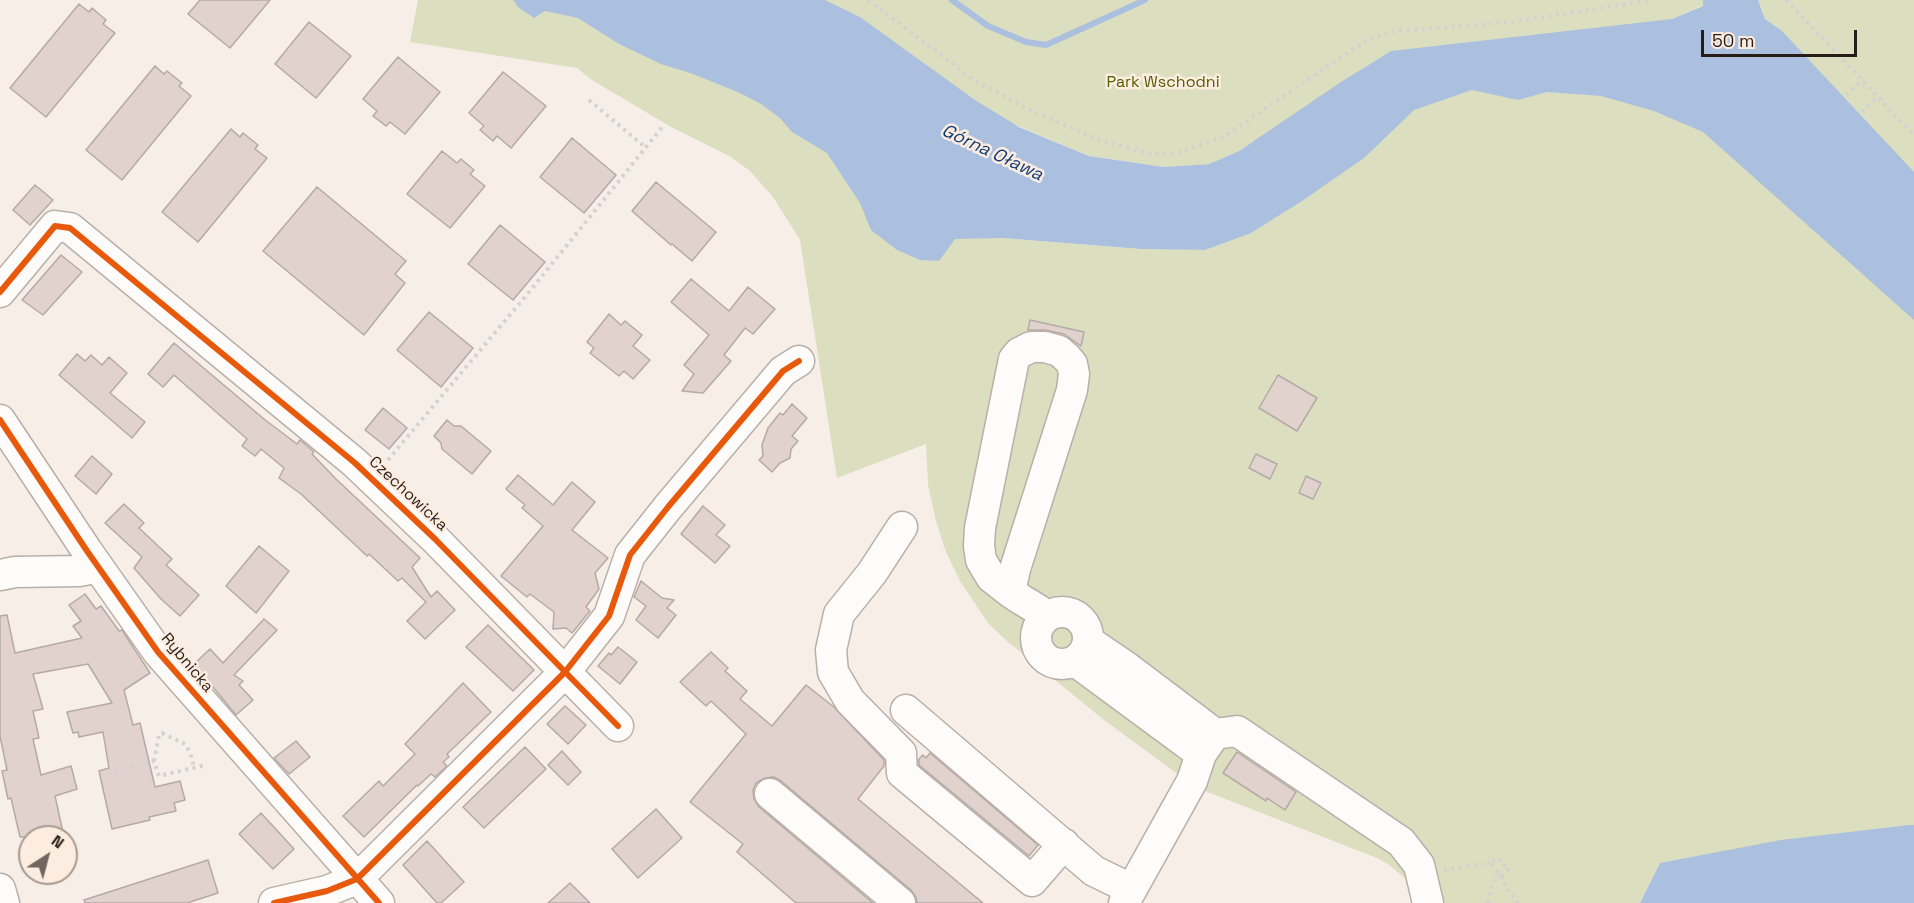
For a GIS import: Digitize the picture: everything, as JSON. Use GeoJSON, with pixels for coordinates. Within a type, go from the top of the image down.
{"type":"FeatureCollection","features":[{"type":"Feature","properties":{"kind":"street","name":"Czechowicka"},"geometry":{"type":"LineString","coordinates":[[0,292],[56,226],[70,228],[355,463],[435,539],[565,672]]}},
{"type":"Feature","properties":{"kind":"street"},"geometry":{"type":"LineString","coordinates":[[1010,592],[1015,569],[1072,390],[1074,374],[1072,364],[1059,351],[1045,347],[1031,347],[1019,352],[1014,359],[980,528],[979,546],[981,560],[991,577],[1010,592],[1037,609],[1046,618]]}},
{"type":"Feature","properties":{"kind":"street"},"geometry":{"type":"LineString","coordinates":[[274,903],[327,891],[357,879],[565,672],[609,616],[630,555],[783,371],[799,361]]}},
{"type":"Feature","properties":{"kind":"street","name":"Rybnicka"},"geometry":{"type":"LineString","coordinates":[[0,420],[158,652],[379,903]]}},
{"type":"Feature","properties":{"kind":"street"},"geometry":{"type":"LineString","coordinates":[[902,527],[873,573],[839,614],[831,650],[833,672],[850,701],[901,753],[902,773],[1032,881],[1064,844]]}},
{"type":"Feature","properties":{"kind":"street"},"geometry":{"type":"LineString","coordinates":[[0,575],[15,572],[79,572],[90,569],[96,564]]}},
{"type":"Feature","properties":{"kind":"street"},"geometry":{"type":"LineString","coordinates":[[1062,612],[1077,617],[1085,626],[1081,651],[1064,664],[1046,659],[1037,645],[1037,631],[1051,614],[1062,612]]}},
{"type":"Feature","properties":{"kind":"street"},"geometry":{"type":"LineString","coordinates":[[1081,651],[1125,666],[1203,756]]}},
{"type":"Feature","properties":{"kind":"street"},"geometry":{"type":"LineString","coordinates":[[565,672],[618,726]]}},
{"type":"Feature","properties":{"kind":"street"},"geometry":{"type":"LineString","coordinates":[[906,710],[1127,896],[1203,756],[1237,731],[1401,842],[1416,859],[1422,873],[1428,903]]}},
{"type":"Feature","properties":{"kind":"street"},"geometry":{"type":"LineString","coordinates":[[770,794],[900,903]]}},
{"type":"Feature","properties":{"kind":"street"},"geometry":{"type":"LineString","coordinates":[[0,889],[4,903]]}},
{"type":"Feature","properties":{"kind":"path"},"geometry":{"type":"LineString","coordinates":[[868,0],[974,80],[1024,107],[1097,139],[1146,153],[1173,154],[1223,137],[1364,42],[1388,32],[1511,22],[1653,0]]}},
{"type":"Feature","properties":{"kind":"path"},"geometry":{"type":"LineString","coordinates":[[1786,0],[1914,135]]}},
{"type":"Feature","properties":{"kind":"path"},"geometry":{"type":"LineString","coordinates":[[1845,95],[1863,79]]}},
{"type":"Feature","properties":{"kind":"path"},"geometry":{"type":"LineString","coordinates":[[1862,112],[1878,96]]}},
{"type":"Feature","properties":{"kind":"path"},"geometry":{"type":"LineString","coordinates":[[589,100],[645,147]]}},
{"type":"Feature","properties":{"kind":"path"},"geometry":{"type":"LineString","coordinates":[[386,462],[530,291],[664,124]]}},
{"type":"Feature","properties":{"kind":"path"},"geometry":{"type":"LineString","coordinates":[[194,768],[190,752],[184,744],[162,733],[159,735],[154,761],[159,776],[194,768],[206,765]]}},
{"type":"Feature","properties":{"kind":"path"},"geometry":{"type":"LineString","coordinates":[[108,772],[154,761]]}},
{"type":"Feature","properties":{"kind":"path"},"geometry":{"type":"LineString","coordinates":[[1422,873],[1490,863],[1498,859],[1509,868],[1500,874],[1487,903]]}},
{"type":"Feature","properties":{"kind":"path"},"geometry":{"type":"LineString","coordinates":[[1490,863],[1500,874],[1518,903]]}},
{"type":"Feature","properties":{"kind":"green space"},"geometry":{"type":"Polygon","coordinates":[[[418,0],[676,0],[1002,238],[1141,249],[1205,250],[1344,123],[1569,55],[1914,230],[1914,825],[1660,863],[1640,903],[1422,903],[1405,878],[1377,858],[1205,791],[1183,778],[1104,720],[988,623],[960,581],[946,552],[928,485],[926,444],[837,478],[800,240],[773,197],[750,171],[731,157],[671,127],[592,80],[577,68],[410,42],[418,0]]]}},
{"type":"Feature","properties":{"kind":"green space","name":"Park Wschodni"},"geometry":{"type":"Polygon","coordinates":[[[722,0],[1715,0],[1672,19],[1252,142],[1239,151],[1209,164],[1164,167],[1089,156],[722,0]]]}},
{"type":"Feature","properties":{"kind":"green space"},"geometry":{"type":"Polygon","coordinates":[[[1758,0],[1914,0],[1914,206],[1781,30],[1765,19],[1758,0]]]}},
{"type":"Feature","properties":{"kind":"water","name":"Górna Oława"},"geometry":{"type":"Polygon","coordinates":[[[513,0],[825,0],[860,17],[975,100],[1019,127],[1089,156],[1164,167],[1209,164],[1239,151],[1391,51],[1672,19],[1703,6],[1703,0],[1758,0],[1765,19],[1781,30],[1914,172],[1914,320],[1703,132],[1654,111],[1601,96],[1547,92],[1518,100],[1472,90],[1414,110],[1364,158],[1302,201],[1251,233],[1205,250],[1141,249],[1002,238],[955,239],[939,261],[920,260],[897,250],[871,230],[860,203],[827,153],[792,132],[780,118],[761,104],[693,74],[661,64],[619,44],[578,18],[545,11],[534,18],[518,7],[513,0]]]}},
{"type":"Feature","properties":{"kind":"water"},"geometry":{"type":"Polygon","coordinates":[[[1914,825],[1914,903],[1640,903],[1660,863],[1781,840],[1914,825]]]}},
{"type":"Feature","properties":{"kind":"building"},"geometry":{"type":"Polygon","coordinates":[[[200,0],[270,0],[230,48],[188,14],[200,0]]]}},
{"type":"Feature","properties":{"kind":"building"},"geometry":{"type":"Polygon","coordinates":[[[79,4],[89,12],[92,8],[106,20],[103,24],[115,33],[46,117],[10,88],[79,4]]]}},
{"type":"Feature","properties":{"kind":"building"},"geometry":{"type":"Polygon","coordinates":[[[309,22],[351,56],[316,98],[275,64],[309,22]]]}},
{"type":"Feature","properties":{"kind":"building"},"geometry":{"type":"Polygon","coordinates":[[[398,57],[440,92],[405,134],[390,122],[386,126],[373,116],[377,111],[363,99],[398,57]]]}},
{"type":"Feature","properties":{"kind":"building"},"geometry":{"type":"Polygon","coordinates":[[[155,66],[164,74],[167,71],[182,83],[179,86],[191,96],[122,180],[86,150],[155,66]]]}},
{"type":"Feature","properties":{"kind":"building"},"geometry":{"type":"Polygon","coordinates":[[[503,72],[546,106],[511,148],[497,136],[493,141],[480,130],[484,126],[469,113],[503,72]]]}},
{"type":"Feature","properties":{"kind":"building"},"geometry":{"type":"Polygon","coordinates":[[[231,129],[240,137],[243,133],[258,145],[255,149],[267,158],[198,242],[162,212],[231,129]]]}},
{"type":"Feature","properties":{"kind":"building"},"geometry":{"type":"Polygon","coordinates":[[[572,138],[616,175],[584,213],[540,177],[572,138]]]}},
{"type":"Feature","properties":{"kind":"building"},"geometry":{"type":"Polygon","coordinates":[[[442,151],[457,163],[461,159],[474,170],[470,174],[485,186],[450,228],[407,194],[442,151]]]}},
{"type":"Feature","properties":{"kind":"building"},"geometry":{"type":"Polygon","coordinates":[[[656,182],[716,232],[692,261],[632,211],[656,182]]]}},
{"type":"Feature","properties":{"kind":"building"},"geometry":{"type":"Polygon","coordinates":[[[35,185],[53,200],[30,225],[13,210],[35,185]]]}},
{"type":"Feature","properties":{"kind":"building"},"geometry":{"type":"Polygon","coordinates":[[[317,187],[406,261],[395,274],[405,283],[364,335],[263,251],[317,187]]]}},
{"type":"Feature","properties":{"kind":"building"},"geometry":{"type":"Polygon","coordinates":[[[500,225],[545,262],[513,300],[468,264],[500,225]]]}},
{"type":"Feature","properties":{"kind":"building"},"geometry":{"type":"Polygon","coordinates":[[[61,255],[82,272],[43,315],[22,300],[61,255]]]}},
{"type":"Feature","properties":{"kind":"building"},"geometry":{"type":"Polygon","coordinates":[[[691,279],[729,311],[748,287],[775,309],[753,334],[745,328],[724,355],[731,361],[703,393],[682,391],[694,374],[684,365],[709,335],[671,302],[691,279]]]}},
{"type":"Feature","properties":{"kind":"building"},"geometry":{"type":"Polygon","coordinates":[[[429,312],[473,348],[441,387],[397,350],[429,312]]]}},
{"type":"Feature","properties":{"kind":"building"},"geometry":{"type":"Polygon","coordinates":[[[609,314],[621,325],[625,321],[642,335],[633,346],[650,360],[633,379],[624,371],[619,376],[590,353],[594,348],[587,342],[609,314]]]}},
{"type":"Feature","properties":{"kind":"building"},"geometry":{"type":"Polygon","coordinates":[[[1030,320],[1084,332],[1081,346],[1064,334],[1045,330],[1028,330],[1030,320]]]}},
{"type":"Feature","properties":{"kind":"building"},"geometry":{"type":"Polygon","coordinates":[[[174,343],[264,419],[297,444],[300,440],[314,452],[312,454],[336,479],[420,558],[412,567],[431,597],[437,591],[455,610],[425,639],[407,621],[426,602],[402,578],[398,581],[369,554],[367,556],[301,494],[279,478],[284,468],[261,449],[255,456],[242,446],[247,439],[174,375],[163,387],[148,374],[174,343]]]}},
{"type":"Feature","properties":{"kind":"building"},"geometry":{"type":"Polygon","coordinates":[[[77,354],[85,361],[91,355],[102,365],[109,357],[127,373],[110,393],[145,422],[132,438],[59,375],[77,354]]]}},
{"type":"Feature","properties":{"kind":"building"},"geometry":{"type":"Polygon","coordinates":[[[1278,375],[1317,398],[1297,431],[1259,408],[1278,375]]]}},
{"type":"Feature","properties":{"kind":"building"},"geometry":{"type":"Polygon","coordinates":[[[792,404],[807,418],[792,436],[798,441],[791,449],[790,458],[780,463],[772,472],[759,460],[763,456],[762,445],[768,428],[780,413],[783,415],[792,404]]]}},
{"type":"Feature","properties":{"kind":"building"},"geometry":{"type":"Polygon","coordinates":[[[383,408],[407,428],[389,449],[365,430],[383,408]]]}},
{"type":"Feature","properties":{"kind":"building"},"geometry":{"type":"Polygon","coordinates":[[[447,420],[454,426],[461,426],[491,451],[472,474],[442,449],[441,443],[434,436],[447,420]]]}},
{"type":"Feature","properties":{"kind":"building"},"geometry":{"type":"Polygon","coordinates":[[[1256,454],[1277,464],[1270,479],[1249,468],[1256,454]]]}},
{"type":"Feature","properties":{"kind":"building"},"geometry":{"type":"Polygon","coordinates":[[[92,456],[112,474],[96,494],[75,476],[92,456]]]}},
{"type":"Feature","properties":{"kind":"building"},"geometry":{"type":"Polygon","coordinates":[[[518,475],[553,505],[572,482],[595,502],[572,530],[608,558],[595,573],[599,589],[586,607],[590,611],[572,633],[566,628],[553,629],[554,612],[530,594],[527,597],[501,576],[543,526],[522,508],[525,505],[506,489],[518,475]]]}},
{"type":"Feature","properties":{"kind":"building"},"geometry":{"type":"Polygon","coordinates":[[[1306,476],[1321,483],[1313,499],[1299,493],[1306,476]]]}},
{"type":"Feature","properties":{"kind":"building"},"geometry":{"type":"Polygon","coordinates":[[[124,504],[144,523],[139,528],[172,559],[166,565],[199,595],[180,616],[161,599],[134,568],[142,557],[105,523],[124,504]]]}},
{"type":"Feature","properties":{"kind":"building"},"geometry":{"type":"Polygon","coordinates":[[[703,506],[725,525],[716,535],[730,546],[715,563],[681,534],[703,506]]]}},
{"type":"Feature","properties":{"kind":"building"},"geometry":{"type":"Polygon","coordinates":[[[259,546],[289,571],[256,613],[226,586],[259,546]]]}},
{"type":"Feature","properties":{"kind":"building"},"geometry":{"type":"Polygon","coordinates":[[[641,581],[662,598],[674,600],[667,608],[676,615],[658,638],[636,620],[646,606],[634,597],[641,581]]]}},
{"type":"Feature","properties":{"kind":"building"},"geometry":{"type":"Polygon","coordinates":[[[85,594],[96,609],[101,606],[119,631],[122,630],[150,673],[124,690],[133,725],[140,723],[155,787],[180,781],[185,800],[174,803],[176,811],[112,829],[99,771],[109,768],[103,732],[79,737],[78,732],[73,733],[67,712],[112,703],[88,664],[33,674],[43,709],[33,711],[39,738],[33,739],[41,775],[71,766],[77,789],[55,796],[61,825],[18,825],[18,828],[2,771],[7,770],[0,736],[0,616],[7,615],[15,653],[82,638],[73,626],[81,621],[69,605],[85,594]]]}},
{"type":"Feature","properties":{"kind":"building"},"geometry":{"type":"Polygon","coordinates":[[[264,619],[277,630],[234,675],[243,681],[239,685],[253,700],[236,715],[194,664],[210,649],[223,663],[264,619]]]}},
{"type":"Feature","properties":{"kind":"building"},"geometry":{"type":"Polygon","coordinates":[[[488,625],[534,670],[513,691],[466,647],[488,625]]]}},
{"type":"Feature","properties":{"kind":"building"},"geometry":{"type":"Polygon","coordinates":[[[618,647],[637,662],[620,684],[598,666],[609,653],[611,655],[618,647]]]}},
{"type":"Feature","properties":{"kind":"building"},"geometry":{"type":"Polygon","coordinates":[[[711,652],[728,668],[725,671],[747,691],[740,699],[772,726],[806,685],[834,707],[884,760],[884,766],[858,799],[983,903],[917,903],[911,890],[774,777],[765,778],[756,783],[753,790],[754,799],[759,807],[873,903],[796,903],[737,852],[743,844],[690,802],[746,734],[711,701],[706,706],[680,682],[711,652]]]}},
{"type":"Feature","properties":{"kind":"building"},"geometry":{"type":"Polygon","coordinates":[[[463,683],[491,712],[447,754],[449,757],[443,762],[447,766],[435,777],[431,774],[417,785],[364,837],[343,816],[379,781],[383,786],[415,754],[405,744],[463,683]]]}},
{"type":"Feature","properties":{"kind":"building"},"geometry":{"type":"Polygon","coordinates":[[[565,706],[586,725],[568,744],[547,724],[565,706]]]}},
{"type":"Feature","properties":{"kind":"building"},"geometry":{"type":"Polygon","coordinates":[[[296,741],[310,757],[289,774],[274,758],[296,741]]]}},
{"type":"Feature","properties":{"kind":"building"},"geometry":{"type":"Polygon","coordinates":[[[525,747],[546,769],[484,828],[463,807],[525,747]]]}},
{"type":"Feature","properties":{"kind":"building"},"geometry":{"type":"Polygon","coordinates":[[[562,751],[581,772],[568,785],[548,765],[562,751]]]}},
{"type":"Feature","properties":{"kind":"building"},"geometry":{"type":"Polygon","coordinates":[[[1237,752],[1296,792],[1285,810],[1267,798],[1266,801],[1223,773],[1237,752]]]}},
{"type":"Feature","properties":{"kind":"building"},"geometry":{"type":"Polygon","coordinates":[[[930,753],[1038,845],[1029,856],[919,765],[919,759],[923,755],[926,758],[930,753]]]}},
{"type":"Feature","properties":{"kind":"building"},"geometry":{"type":"Polygon","coordinates":[[[656,809],[682,838],[638,878],[612,849],[656,809]]]}},
{"type":"Feature","properties":{"kind":"building"},"geometry":{"type":"Polygon","coordinates":[[[261,813],[294,849],[273,869],[239,834],[261,813]]]}},
{"type":"Feature","properties":{"kind":"building"},"geometry":{"type":"Polygon","coordinates":[[[427,841],[464,882],[441,903],[437,903],[403,865],[427,841]]]}},
{"type":"Feature","properties":{"kind":"building"},"geometry":{"type":"Polygon","coordinates":[[[208,860],[218,893],[187,903],[85,903],[84,900],[208,860]]]}},
{"type":"Feature","properties":{"kind":"building"},"geometry":{"type":"Polygon","coordinates":[[[570,883],[590,903],[548,903],[570,883]]]}},
{"type":"Feature","properties":{"kind":"waterway"},"geometry":{"type":"LineString","coordinates":[[952,0],[988,26],[1026,42],[1046,45],[1145,0]]}},
{"type":"Feature","properties":{"kind":"cycle path"},"geometry":{"type":"LineString","coordinates":[[0,292],[55,226],[70,228],[355,463],[435,539],[618,726]]}},
{"type":"Feature","properties":{"kind":"cycle path"},"geometry":{"type":"LineString","coordinates":[[274,903],[327,891],[357,879],[565,672],[609,616],[630,555],[783,371],[799,361]]}},
{"type":"Feature","properties":{"kind":"cycle path"},"geometry":{"type":"LineString","coordinates":[[0,420],[87,551],[158,652],[379,903]]}}]}
